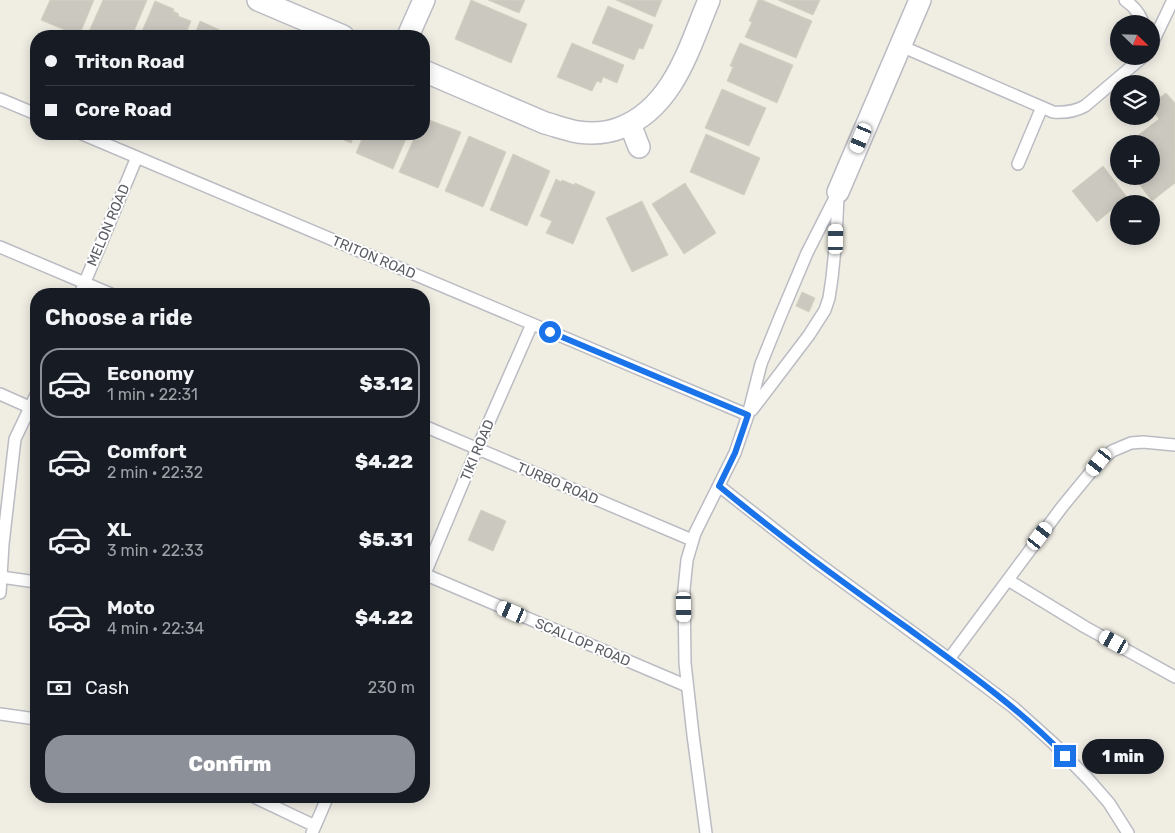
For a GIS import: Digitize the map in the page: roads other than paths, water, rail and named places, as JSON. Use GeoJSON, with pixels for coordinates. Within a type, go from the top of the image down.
{"type":"FeatureCollection","features":[{"type":"Feature","properties":{"kind":"street"},"geometry":{"type":"LineString","coordinates":[[258,0],[329,30]]}},
{"type":"Feature","properties":{"kind":"street"},"geometry":{"type":"LineString","coordinates":[[411,30],[424,0]]}},
{"type":"Feature","properties":{"kind":"street"},"geometry":{"type":"LineString","coordinates":[[430,74],[545,123],[580,132],[596,133],[614,130],[630,124],[646,114],[660,101],[671,86],[709,0]]}},
{"type":"Feature","properties":{"kind":"street"},"geometry":{"type":"LineString","coordinates":[[838,192],[920,0]]}},
{"type":"Feature","properties":{"kind":"street"},"geometry":{"type":"LineString","coordinates":[[630,124],[639,147]]}},
{"type":"Feature","properties":{"kind":"lane"},"geometry":{"type":"LineString","coordinates":[[1125,0],[1139,15]]}},
{"type":"Feature","properties":{"kind":"lane"},"geometry":{"type":"LineString","coordinates":[[1160,27],[1173,0]]}},
{"type":"Feature","properties":{"kind":"lane"},"geometry":{"type":"LineString","coordinates":[[901,46],[1053,112],[1069,112],[1086,106],[1134,65]]}},
{"type":"Feature","properties":{"kind":"lane"},"geometry":{"type":"LineString","coordinates":[[0,99],[30,112]]}},
{"type":"Feature","properties":{"kind":"lane"},"geometry":{"type":"LineString","coordinates":[[1018,164],[1042,107]]}},
{"type":"Feature","properties":{"kind":"lane","name":"TRITON ROAD"},"geometry":{"type":"LineString","coordinates":[[96,140],[748,415]]}},
{"type":"Feature","properties":{"kind":"lane","name":"MELON ROAD"},"geometry":{"type":"LineString","coordinates":[[82,288],[137,157]]}},
{"type":"Feature","properties":{"kind":"lane"},"geometry":{"type":"LineString","coordinates":[[748,415],[825,310],[832,278],[838,192]]}},
{"type":"Feature","properties":{"kind":"lane"},"geometry":{"type":"LineString","coordinates":[[706,833],[685,663],[684,589],[687,560],[692,540],[735,453],[748,415],[761,364],[807,253],[838,192]]}},
{"type":"Feature","properties":{"kind":"lane"},"geometry":{"type":"LineString","coordinates":[[0,247],[98,288]]}},
{"type":"Feature","properties":{"kind":"lane","name":"TIKI ROAD"},"geometry":{"type":"LineString","coordinates":[[430,561],[532,324]]}},
{"type":"Feature","properties":{"kind":"lane"},"geometry":{"type":"LineString","coordinates":[[0,394],[30,407]]}},
{"type":"Feature","properties":{"kind":"lane"},"geometry":{"type":"LineString","coordinates":[[0,593],[2,543],[15,439],[30,415]]}},
{"type":"Feature","properties":{"kind":"lane","name":"TURBO ROAD"},"geometry":{"type":"LineString","coordinates":[[430,428],[692,540]]}},
{"type":"Feature","properties":{"kind":"lane"},"geometry":{"type":"LineString","coordinates":[[949,659],[1062,507],[1099,462],[1112,452],[1131,443],[1143,442],[1175,445]]}},
{"type":"Feature","properties":{"kind":"lane"},"geometry":{"type":"LineString","coordinates":[[719,486],[812,559],[1013,707],[1053,743],[1089,780],[1109,803],[1128,833]]}},
{"type":"Feature","properties":{"kind":"lane"},"geometry":{"type":"LineString","coordinates":[[1,577],[30,581]]}},
{"type":"Feature","properties":{"kind":"lane","name":"SCALLOP ROAD"},"geometry":{"type":"LineString","coordinates":[[430,578],[687,686]]}},
{"type":"Feature","properties":{"kind":"lane"},"geometry":{"type":"LineString","coordinates":[[1008,580],[1175,677]]}},
{"type":"Feature","properties":{"kind":"lane"},"geometry":{"type":"LineString","coordinates":[[0,714],[30,718]]}},
{"type":"Feature","properties":{"kind":"lane"},"geometry":{"type":"LineString","coordinates":[[265,803],[313,829],[325,803]]}}]}
